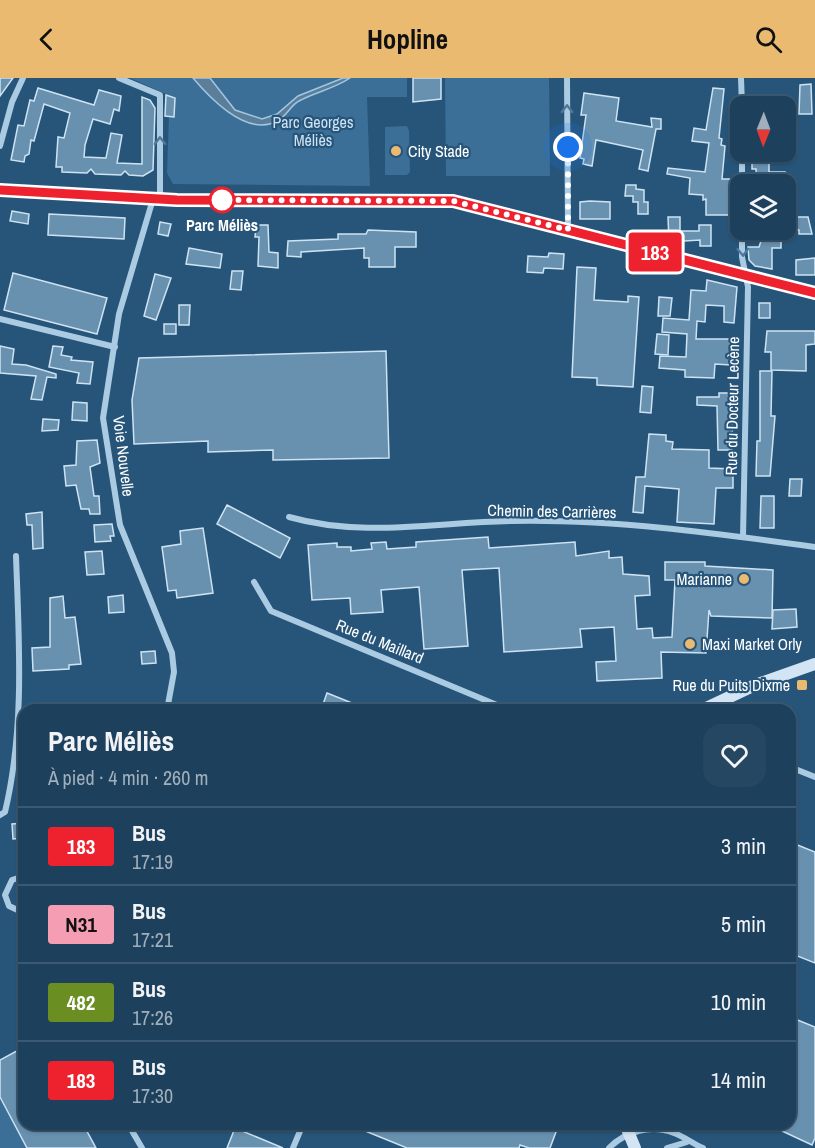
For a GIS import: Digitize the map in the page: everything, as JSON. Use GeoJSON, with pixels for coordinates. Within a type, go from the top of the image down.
{"type":"FeatureCollection","features":[{"type":"Feature","properties":{"kind":"main road"},"geometry":{"type":"LineString","coordinates":[[716,704],[754,686],[815,664]]}},
{"type":"Feature","properties":{"kind":"main road"},"geometry":{"type":"LineString","coordinates":[[628,1130],[635,1148]]}},
{"type":"Feature","properties":{"kind":"street"},"geometry":{"type":"LineString","coordinates":[[0,146],[12,102],[23,78]]}},
{"type":"Feature","properties":{"kind":"street","name":"Voie Nouvelle"},"geometry":{"type":"LineString","coordinates":[[120,78],[160,96],[156,199],[119,314],[103,418],[120,525],[172,653],[174,672],[168,704]]}},
{"type":"Feature","properties":{"kind":"street"},"geometry":{"type":"LineString","coordinates":[[567,78],[568,230]]}},
{"type":"Feature","properties":{"kind":"street"},"geometry":{"type":"LineString","coordinates":[[741,78],[742,96]]}},
{"type":"Feature","properties":{"kind":"street"},"geometry":{"type":"LineString","coordinates":[[0,190],[156,199],[453,201],[815,293]]}},
{"type":"Feature","properties":{"kind":"street","name":"Rue du Docteur Lecène"},"geometry":{"type":"LineString","coordinates":[[743,240],[748,287],[743,537]]}},
{"type":"Feature","properties":{"kind":"street"},"geometry":{"type":"LineString","coordinates":[[0,320],[115,347]]}},
{"type":"Feature","properties":{"kind":"street","name":"Chemin des Carrières"},"geometry":{"type":"LineString","coordinates":[[289,518],[316,525],[347,529],[408,528],[509,521],[576,522],[743,537],[815,547]]}},
{"type":"Feature","properties":{"kind":"street"},"geometry":{"type":"LineString","coordinates":[[2,815],[15,771],[18,719],[16,556]]}},
{"type":"Feature","properties":{"kind":"street","name":"Rue du Maillard"},"geometry":{"type":"LineString","coordinates":[[254,582],[272,611],[496,704]]}},
{"type":"Feature","properties":{"kind":"street"},"geometry":{"type":"LineString","coordinates":[[796,769],[815,777]]}},
{"type":"Feature","properties":{"kind":"street"},"geometry":{"type":"LineString","coordinates":[[18,878],[12,880],[5,895],[9,906],[18,910]]}},
{"type":"Feature","properties":{"kind":"street"},"geometry":{"type":"LineString","coordinates":[[132,1130],[142,1148]]}},
{"type":"Feature","properties":{"kind":"street"},"geometry":{"type":"LineString","coordinates":[[293,1148],[300,1130]]}},
{"type":"Feature","properties":{"kind":"street"},"geometry":{"type":"LineString","coordinates":[[609,1148],[625,1130]]}},
{"type":"Feature","properties":{"kind":"street"},"geometry":{"type":"LineString","coordinates":[[655,1130],[669,1131],[687,1142],[704,1148]]}},
{"type":"Feature","properties":{"kind":"street"},"geometry":{"type":"LineString","coordinates":[[668,1148],[687,1142]]}},
{"type":"Feature","properties":{"kind":"green space","name":"Parc Georges Méliès"},"geometry":{"type":"Polygon","coordinates":[[[130,78],[407,78],[407,97],[367,97],[370,186],[173,184],[167,173],[169,116],[174,116],[175,98],[130,78]]]}},
{"type":"Feature","properties":{"kind":"green space"},"geometry":{"type":"Polygon","coordinates":[[[445,78],[549,78],[550,176],[446,176],[445,78]]]}},
{"type":"Feature","properties":{"kind":"green space","name":"City Stade"},"geometry":{"type":"Polygon","coordinates":[[[407,126],[410,172],[407,175],[385,175],[385,127],[407,126]]]}},
{"type":"Feature","properties":{"kind":"green space"},"geometry":{"type":"Polygon","coordinates":[[[0,1093],[29,1148],[0,1148],[0,1093]]]}},
{"type":"Feature","properties":{"kind":"shaded area"},"geometry":{"type":"Polygon","coordinates":[[[193,78],[210,78],[235,110],[262,119],[277,114],[298,96],[343,78],[350,78],[299,101],[279,120],[267,124],[255,124],[231,114],[209,96],[193,78]]]}},
{"type":"Feature","properties":{"kind":"building"},"geometry":{"type":"Polygon","coordinates":[[[0,78],[13,78],[0,96],[0,78]]]}},
{"type":"Feature","properties":{"kind":"building"},"geometry":{"type":"Polygon","coordinates":[[[413,78],[441,78],[441,99],[413,102],[413,78]]]}},
{"type":"Feature","properties":{"kind":"building"},"geometry":{"type":"Polygon","coordinates":[[[811,84],[812,114],[799,114],[800,85],[811,84]]]}},
{"type":"Feature","properties":{"kind":"building"},"geometry":{"type":"Polygon","coordinates":[[[38,88],[94,105],[99,90],[121,96],[119,111],[114,109],[110,124],[93,119],[84,157],[106,158],[111,133],[122,135],[117,163],[142,164],[142,97],[150,100],[155,108],[153,170],[143,176],[129,175],[125,171],[121,175],[95,174],[91,169],[87,173],[62,172],[62,167],[56,167],[58,137],[64,138],[70,113],[44,104],[34,141],[31,140],[29,154],[25,156],[24,162],[11,160],[18,125],[24,126],[30,100],[34,101],[38,88]]]}},
{"type":"Feature","properties":{"kind":"building"},"geometry":{"type":"Polygon","coordinates":[[[713,88],[724,89],[719,138],[722,139],[721,145],[725,146],[722,179],[730,179],[729,215],[706,215],[706,199],[703,200],[703,195],[689,194],[690,178],[667,174],[668,168],[705,172],[709,143],[692,141],[694,128],[706,130],[713,88]]]}},
{"type":"Feature","properties":{"kind":"building"},"geometry":{"type":"Polygon","coordinates":[[[584,93],[619,98],[616,121],[652,127],[651,118],[661,119],[661,129],[656,129],[648,171],[639,169],[643,150],[596,140],[592,166],[583,164],[584,159],[580,158],[586,115],[581,115],[584,93]]]}},
{"type":"Feature","properties":{"kind":"building"},"geometry":{"type":"Polygon","coordinates":[[[166,95],[175,98],[174,117],[165,116],[166,95]]]}},
{"type":"Feature","properties":{"kind":"building"},"geometry":{"type":"Polygon","coordinates":[[[752,162],[769,162],[769,172],[785,172],[785,174],[756,174],[756,169],[752,169],[752,162]]]}},
{"type":"Feature","properties":{"kind":"building"},"geometry":{"type":"Polygon","coordinates":[[[626,185],[636,185],[636,189],[644,190],[644,202],[648,202],[648,214],[638,214],[638,202],[633,202],[633,196],[625,196],[626,185]]]}},
{"type":"Feature","properties":{"kind":"building"},"geometry":{"type":"Polygon","coordinates":[[[580,202],[610,202],[610,219],[580,219],[580,202]]]}},
{"type":"Feature","properties":{"kind":"building"},"geometry":{"type":"Polygon","coordinates":[[[12,211],[29,214],[28,224],[10,221],[12,211]]]}},
{"type":"Feature","properties":{"kind":"building"},"geometry":{"type":"Polygon","coordinates":[[[49,214],[125,218],[124,239],[48,235],[49,214]]]}},
{"type":"Feature","properties":{"kind":"building"},"geometry":{"type":"Polygon","coordinates":[[[668,217],[680,217],[680,231],[699,231],[699,225],[711,225],[711,246],[700,246],[700,240],[669,242],[668,217]]]}},
{"type":"Feature","properties":{"kind":"building"},"geometry":{"type":"Polygon","coordinates":[[[796,217],[808,217],[812,234],[799,234],[799,230],[796,230],[796,217]]]}},
{"type":"Feature","properties":{"kind":"building"},"geometry":{"type":"Polygon","coordinates":[[[160,222],[171,224],[168,236],[158,234],[160,222]]]}},
{"type":"Feature","properties":{"kind":"building"},"geometry":{"type":"Polygon","coordinates":[[[256,225],[268,225],[269,252],[278,253],[278,268],[258,266],[259,237],[255,237],[256,225]]]}},
{"type":"Feature","properties":{"kind":"building"},"geometry":{"type":"Polygon","coordinates":[[[368,230],[416,232],[416,247],[395,247],[395,267],[369,267],[369,258],[364,258],[364,248],[301,252],[301,257],[287,256],[288,241],[338,239],[338,234],[366,234],[368,230]]]}},
{"type":"Feature","properties":{"kind":"building"},"geometry":{"type":"Polygon","coordinates":[[[761,240],[781,240],[781,248],[772,248],[772,269],[755,266],[749,260],[748,247],[759,247],[761,240]]]}},
{"type":"Feature","properties":{"kind":"building"},"geometry":{"type":"Polygon","coordinates":[[[189,248],[222,254],[220,268],[186,264],[189,248]]]}},
{"type":"Feature","properties":{"kind":"building"},"geometry":{"type":"Polygon","coordinates":[[[549,253],[564,254],[563,269],[544,268],[543,273],[527,272],[528,256],[548,257],[549,253]]]}},
{"type":"Feature","properties":{"kind":"building"},"geometry":{"type":"Polygon","coordinates":[[[815,258],[815,275],[796,275],[796,260],[815,258]]]}},
{"type":"Feature","properties":{"kind":"building"},"geometry":{"type":"Polygon","coordinates":[[[577,267],[596,268],[594,300],[628,302],[628,296],[639,297],[633,387],[597,385],[597,378],[572,377],[577,267]]]}},
{"type":"Feature","properties":{"kind":"building"},"geometry":{"type":"Polygon","coordinates":[[[232,271],[243,271],[241,290],[230,289],[232,271]]]}},
{"type":"Feature","properties":{"kind":"building"},"geometry":{"type":"Polygon","coordinates":[[[13,273],[107,298],[97,334],[4,310],[13,273]]]}},
{"type":"Feature","properties":{"kind":"building"},"geometry":{"type":"Polygon","coordinates":[[[155,274],[171,278],[156,320],[144,316],[155,274]]]}},
{"type":"Feature","properties":{"kind":"building"},"geometry":{"type":"Polygon","coordinates":[[[707,280],[737,287],[734,323],[724,322],[724,306],[706,305],[705,322],[697,321],[696,339],[730,339],[730,365],[715,364],[714,378],[685,377],[685,370],[659,368],[660,356],[686,357],[687,334],[662,332],[663,318],[689,320],[691,290],[706,291],[707,280]]]}},
{"type":"Feature","properties":{"kind":"building"},"geometry":{"type":"Polygon","coordinates":[[[659,297],[672,298],[670,316],[658,316],[659,297]]]}},
{"type":"Feature","properties":{"kind":"building"},"geometry":{"type":"Polygon","coordinates":[[[759,303],[770,303],[770,318],[759,318],[759,303]]]}},
{"type":"Feature","properties":{"kind":"building"},"geometry":{"type":"Polygon","coordinates":[[[179,305],[190,305],[189,325],[179,325],[179,305]]]}},
{"type":"Feature","properties":{"kind":"building"},"geometry":{"type":"Polygon","coordinates":[[[164,324],[176,324],[176,334],[164,334],[164,324]]]}},
{"type":"Feature","properties":{"kind":"building"},"geometry":{"type":"Polygon","coordinates":[[[767,331],[815,331],[815,344],[806,345],[806,371],[771,370],[771,352],[765,352],[767,331]]]}},
{"type":"Feature","properties":{"kind":"building"},"geometry":{"type":"Polygon","coordinates":[[[657,334],[669,335],[668,355],[655,354],[657,334]]]}},
{"type":"Feature","properties":{"kind":"building"},"geometry":{"type":"Polygon","coordinates":[[[0,346],[14,349],[12,364],[26,365],[56,374],[56,378],[47,377],[42,400],[31,399],[36,376],[0,373],[0,346]]]}},
{"type":"Feature","properties":{"kind":"building"},"geometry":{"type":"Polygon","coordinates":[[[53,346],[63,347],[61,355],[72,357],[71,360],[93,362],[90,384],[77,383],[79,373],[49,367],[53,346]]]}},
{"type":"Feature","properties":{"kind":"building"},"geometry":{"type":"Polygon","coordinates":[[[386,351],[389,458],[273,460],[273,450],[208,452],[208,441],[134,444],[132,400],[139,358],[386,351]]]}},
{"type":"Feature","properties":{"kind":"building"},"geometry":{"type":"Polygon","coordinates":[[[760,371],[772,371],[771,416],[775,416],[770,476],[756,476],[757,441],[760,441],[760,371]]]}},
{"type":"Feature","properties":{"kind":"building"},"geometry":{"type":"Polygon","coordinates":[[[642,386],[653,387],[651,413],[640,412],[642,386]]]}},
{"type":"Feature","properties":{"kind":"building"},"geometry":{"type":"Polygon","coordinates":[[[719,393],[733,393],[732,450],[718,450],[717,406],[697,405],[697,397],[719,397],[719,393]]]}},
{"type":"Feature","properties":{"kind":"building"},"geometry":{"type":"Polygon","coordinates":[[[73,402],[87,403],[87,421],[72,420],[73,402]]]}},
{"type":"Feature","properties":{"kind":"building"},"geometry":{"type":"Polygon","coordinates":[[[43,419],[59,420],[58,430],[42,431],[43,419]]]}},
{"type":"Feature","properties":{"kind":"building"},"geometry":{"type":"Polygon","coordinates":[[[649,434],[666,435],[666,441],[673,442],[672,449],[709,450],[709,468],[733,469],[733,488],[716,488],[714,524],[677,522],[679,489],[645,486],[643,513],[633,512],[636,477],[645,477],[649,434]]]}},
{"type":"Feature","properties":{"kind":"building"},"geometry":{"type":"Polygon","coordinates":[[[97,440],[100,463],[90,467],[94,496],[99,496],[100,514],[90,514],[89,509],[81,509],[76,485],[66,486],[64,466],[76,465],[77,441],[97,440]]]}},
{"type":"Feature","properties":{"kind":"building"},"geometry":{"type":"Polygon","coordinates":[[[790,479],[802,479],[801,496],[789,496],[790,479]]]}},
{"type":"Feature","properties":{"kind":"building"},"geometry":{"type":"Polygon","coordinates":[[[761,496],[774,496],[774,528],[760,528],[761,496]]]}},
{"type":"Feature","properties":{"kind":"building"},"geometry":{"type":"Polygon","coordinates":[[[227,505],[290,538],[280,558],[217,524],[227,505]]]}},
{"type":"Feature","properties":{"kind":"building"},"geometry":{"type":"Polygon","coordinates":[[[42,512],[43,548],[33,549],[32,525],[27,525],[26,514],[42,512]]]}},
{"type":"Feature","properties":{"kind":"building"},"geometry":{"type":"Polygon","coordinates":[[[112,524],[114,536],[110,536],[111,541],[95,542],[94,525],[112,524]]]}},
{"type":"Feature","properties":{"kind":"building"},"geometry":{"type":"Polygon","coordinates":[[[203,528],[213,593],[177,598],[176,590],[168,591],[162,547],[181,544],[180,531],[203,528]]]}},
{"type":"Feature","properties":{"kind":"building"},"geometry":{"type":"Polygon","coordinates":[[[488,537],[489,548],[575,542],[576,556],[609,551],[609,558],[622,557],[623,574],[649,576],[650,595],[635,596],[637,629],[652,628],[653,638],[672,637],[675,580],[665,580],[665,562],[705,562],[705,566],[773,570],[772,618],[711,616],[709,610],[706,653],[661,652],[662,678],[597,681],[596,662],[616,661],[614,627],[580,629],[582,647],[504,652],[499,568],[462,570],[468,646],[424,649],[419,587],[381,590],[383,612],[351,614],[350,598],[312,600],[308,545],[337,543],[337,547],[351,547],[351,551],[372,549],[371,543],[386,542],[387,549],[416,547],[416,542],[488,537]]]}},
{"type":"Feature","properties":{"kind":"building"},"geometry":{"type":"Polygon","coordinates":[[[102,551],[104,574],[87,575],[85,552],[102,551]]]}},
{"type":"Feature","properties":{"kind":"building"},"geometry":{"type":"Polygon","coordinates":[[[123,595],[124,612],[109,613],[108,597],[123,595]]]}},
{"type":"Feature","properties":{"kind":"building"},"geometry":{"type":"Polygon","coordinates":[[[63,596],[65,618],[75,617],[81,664],[69,665],[69,669],[33,671],[32,648],[50,647],[50,598],[63,596]]]}},
{"type":"Feature","properties":{"kind":"building"},"geometry":{"type":"Polygon","coordinates":[[[796,609],[797,627],[772,629],[773,610],[796,609]]]}},
{"type":"Feature","properties":{"kind":"building"},"geometry":{"type":"Polygon","coordinates":[[[155,651],[156,663],[142,664],[141,652],[155,651]]]}},
{"type":"Feature","properties":{"kind":"building"},"geometry":{"type":"Polygon","coordinates":[[[327,693],[354,704],[323,704],[327,693]]]}},
{"type":"Feature","properties":{"kind":"building"},"geometry":{"type":"Polygon","coordinates":[[[12,824],[18,824],[18,839],[13,839],[12,824]]]}},
{"type":"Feature","properties":{"kind":"building"},"geometry":{"type":"Polygon","coordinates":[[[796,844],[815,852],[815,963],[796,955],[796,844]]]}},
{"type":"Feature","properties":{"kind":"building"},"geometry":{"type":"Polygon","coordinates":[[[796,1019],[815,1027],[815,1138],[812,1145],[780,1130],[796,1130],[796,1019]]]}},
{"type":"Feature","properties":{"kind":"building"},"geometry":{"type":"Polygon","coordinates":[[[18,1050],[18,1130],[86,1130],[96,1148],[27,1148],[0,1097],[0,1060],[18,1050]]]}},
{"type":"Feature","properties":{"kind":"building"},"geometry":{"type":"Polygon","coordinates":[[[234,1130],[240,1130],[283,1148],[227,1148],[234,1130]]]}},
{"type":"Feature","properties":{"kind":"building"},"geometry":{"type":"Polygon","coordinates":[[[363,1130],[557,1130],[550,1148],[529,1148],[520,1145],[519,1148],[407,1148],[363,1130]]]}},
{"type":"Feature","properties":{"kind":"bus line","name":"183"},"geometry":{"type":"LineString","coordinates":[[0,190],[177,200],[453,201],[815,293]]}},
{"type":"Feature","properties":{"kind":"place","name":"City Stade"},"geometry":{"type":"Point","coordinates":[396,151]}},
{"type":"Feature","properties":{"kind":"place","name":"Parc Méliès"},"geometry":{"type":"Point","coordinates":[222,200]}},
{"type":"Feature","properties":{"kind":"place","name":"Marianne"},"geometry":{"type":"Point","coordinates":[744,579]}},
{"type":"Feature","properties":{"kind":"place","name":"Maxi Market Orly"},"geometry":{"type":"Point","coordinates":[690,644]}},
{"type":"Feature","properties":{"kind":"place","name":"Rue du Puits Dixme"},"geometry":{"type":"Point","coordinates":[802,685]}},
{"type":"Feature","properties":{"kind":"route"},"geometry":{"type":"LineString","coordinates":[[222,200],[214,200],[453,201],[568,230],[568,147]]}}]}
